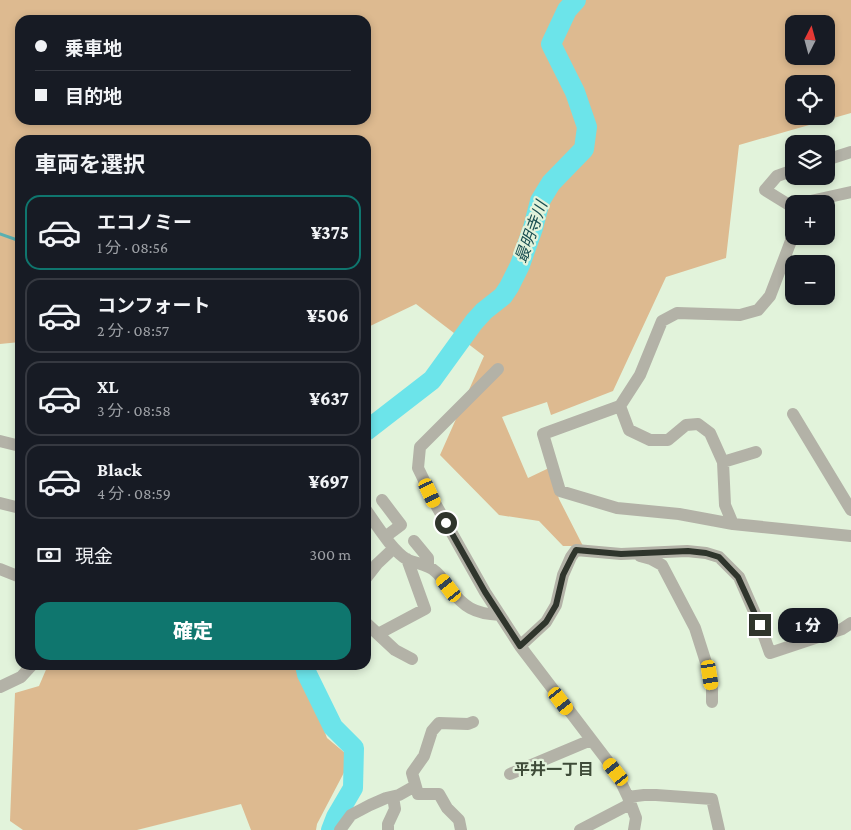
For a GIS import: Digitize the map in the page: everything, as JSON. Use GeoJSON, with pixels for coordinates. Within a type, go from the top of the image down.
{"type":"FeatureCollection","features":[{"type":"Feature","properties":{"kind":"street"},"geometry":{"type":"LineString","coordinates":[[835,157],[851,152]]}},
{"type":"Feature","properties":{"kind":"street"},"geometry":{"type":"LineString","coordinates":[[785,173],[777,176],[765,190],[785,202]]}},
{"type":"Feature","properties":{"kind":"street"},"geometry":{"type":"LineString","coordinates":[[835,196],[851,192]]}},
{"type":"Feature","properties":{"kind":"street"},"geometry":{"type":"LineString","coordinates":[[789,245],[770,296],[758,310],[740,315],[677,313],[662,321],[640,376],[620,406],[543,434],[560,492],[617,508],[679,514],[732,524],[851,536]]}},
{"type":"Feature","properties":{"kind":"street"},"geometry":{"type":"LineString","coordinates":[[498,369],[420,447],[418,468],[436,505],[485,592],[520,646],[616,772],[636,818],[634,830]]}},
{"type":"Feature","properties":{"kind":"street"},"geometry":{"type":"LineString","coordinates":[[620,406],[629,430],[650,440],[668,440],[686,425],[698,424],[710,433],[723,462],[725,505],[732,524]]}},
{"type":"Feature","properties":{"kind":"street"},"geometry":{"type":"LineString","coordinates":[[793,414],[851,510]]}},
{"type":"Feature","properties":{"kind":"street"},"geometry":{"type":"LineString","coordinates":[[0,441],[15,445]]}},
{"type":"Feature","properties":{"kind":"street"},"geometry":{"type":"LineString","coordinates":[[723,462],[756,452]]}},
{"type":"Feature","properties":{"kind":"street"},"geometry":{"type":"LineString","coordinates":[[382,500],[401,525],[384,537]]}},
{"type":"Feature","properties":{"kind":"street"},"geometry":{"type":"LineString","coordinates":[[0,503],[15,507]]}},
{"type":"Feature","properties":{"kind":"street"},"geometry":{"type":"LineString","coordinates":[[371,518],[394,548],[407,559],[428,566],[438,573],[465,606],[488,615],[500,615]]}},
{"type":"Feature","properties":{"kind":"street"},"geometry":{"type":"LineString","coordinates":[[414,541],[428,558],[428,566]]}},
{"type":"Feature","properties":{"kind":"street"},"geometry":{"type":"LineString","coordinates":[[371,572],[394,548]]}},
{"type":"Feature","properties":{"kind":"street"},"geometry":{"type":"LineString","coordinates":[[520,646],[546,622],[556,605],[563,575],[576,550],[633,554],[688,551],[719,557],[738,577],[770,652],[842,629],[851,623]]}},
{"type":"Feature","properties":{"kind":"street"},"geometry":{"type":"LineString","coordinates":[[633,554],[651,559],[662,565],[670,578],[698,635],[710,675],[712,702]]}},
{"type":"Feature","properties":{"kind":"street"},"geometry":{"type":"LineString","coordinates":[[378,634],[425,609],[407,559]]}},
{"type":"Feature","properties":{"kind":"street"},"geometry":{"type":"LineString","coordinates":[[0,569],[15,575]]}},
{"type":"Feature","properties":{"kind":"street"},"geometry":{"type":"LineString","coordinates":[[371,628],[395,650],[412,659]]}},
{"type":"Feature","properties":{"kind":"street"},"geometry":{"type":"LineString","coordinates":[[0,687],[21,677],[27,670]]}},
{"type":"Feature","properties":{"kind":"street"},"geometry":{"type":"LineString","coordinates":[[461,830],[459,820],[447,808],[439,794],[418,794],[412,774],[424,756],[432,731],[440,723],[468,724],[473,722]]}},
{"type":"Feature","properties":{"kind":"street"},"geometry":{"type":"LineString","coordinates":[[510,774],[591,740]]}},
{"type":"Feature","properties":{"kind":"street"},"geometry":{"type":"LineString","coordinates":[[340,830],[351,815],[386,798],[399,795],[415,786]]}},
{"type":"Feature","properties":{"kind":"street"},"geometry":{"type":"LineString","coordinates":[[580,830],[629,801],[644,795],[712,799],[719,830]]}},
{"type":"Feature","properties":{"kind":"street"},"geometry":{"type":"LineString","coordinates":[[388,830],[388,824],[395,809],[393,797]]}},
{"type":"Feature","properties":{"kind":"shaded area"},"geometry":{"type":"Polygon","coordinates":[[[0,0],[851,0],[851,113],[835,118],[835,75],[785,75],[785,125],[809,125],[739,145],[726,258],[666,277],[613,391],[551,415],[547,402],[502,417],[528,478],[549,468],[559,499],[583,546],[563,546],[539,521],[499,515],[440,455],[484,356],[416,304],[371,326],[371,135],[15,135],[15,342],[0,344],[0,0]]]}},
{"type":"Feature","properties":{"kind":"shaded area"},"geometry":{"type":"Polygon","coordinates":[[[46,670],[302,670],[327,738],[345,753],[349,763],[317,824],[316,830],[251,830],[241,804],[137,830],[23,830],[10,821],[15,693],[39,686],[46,670]]]}},
{"type":"Feature","properties":{"kind":"waterway","name":"最明寺川"},"geometry":{"type":"LineString","coordinates":[[371,427],[432,380],[474,322],[484,311],[503,296],[520,265],[540,201],[551,183],[584,149],[587,127],[575,92],[551,44],[567,10],[576,0]]}},
{"type":"Feature","properties":{"kind":"waterway"},"geometry":{"type":"LineString","coordinates":[[0,234],[15,239]]}},
{"type":"Feature","properties":{"kind":"waterway","name":"最明寺川"},"geometry":{"type":"LineString","coordinates":[[306,670],[333,727],[354,748],[353,788],[336,817],[331,830]]}},
{"type":"Feature","properties":{"kind":"district","name":"平井一丁目"},"geometry":{"type":"Point","coordinates":[554,769]}},
{"type":"Feature","properties":{"kind":"route"},"geometry":{"type":"LineString","coordinates":[[446,523],[485,592],[520,646],[546,622],[556,605],[563,575],[576,550],[621,554],[688,551],[719,557],[738,577],[760,625]]}}]}
